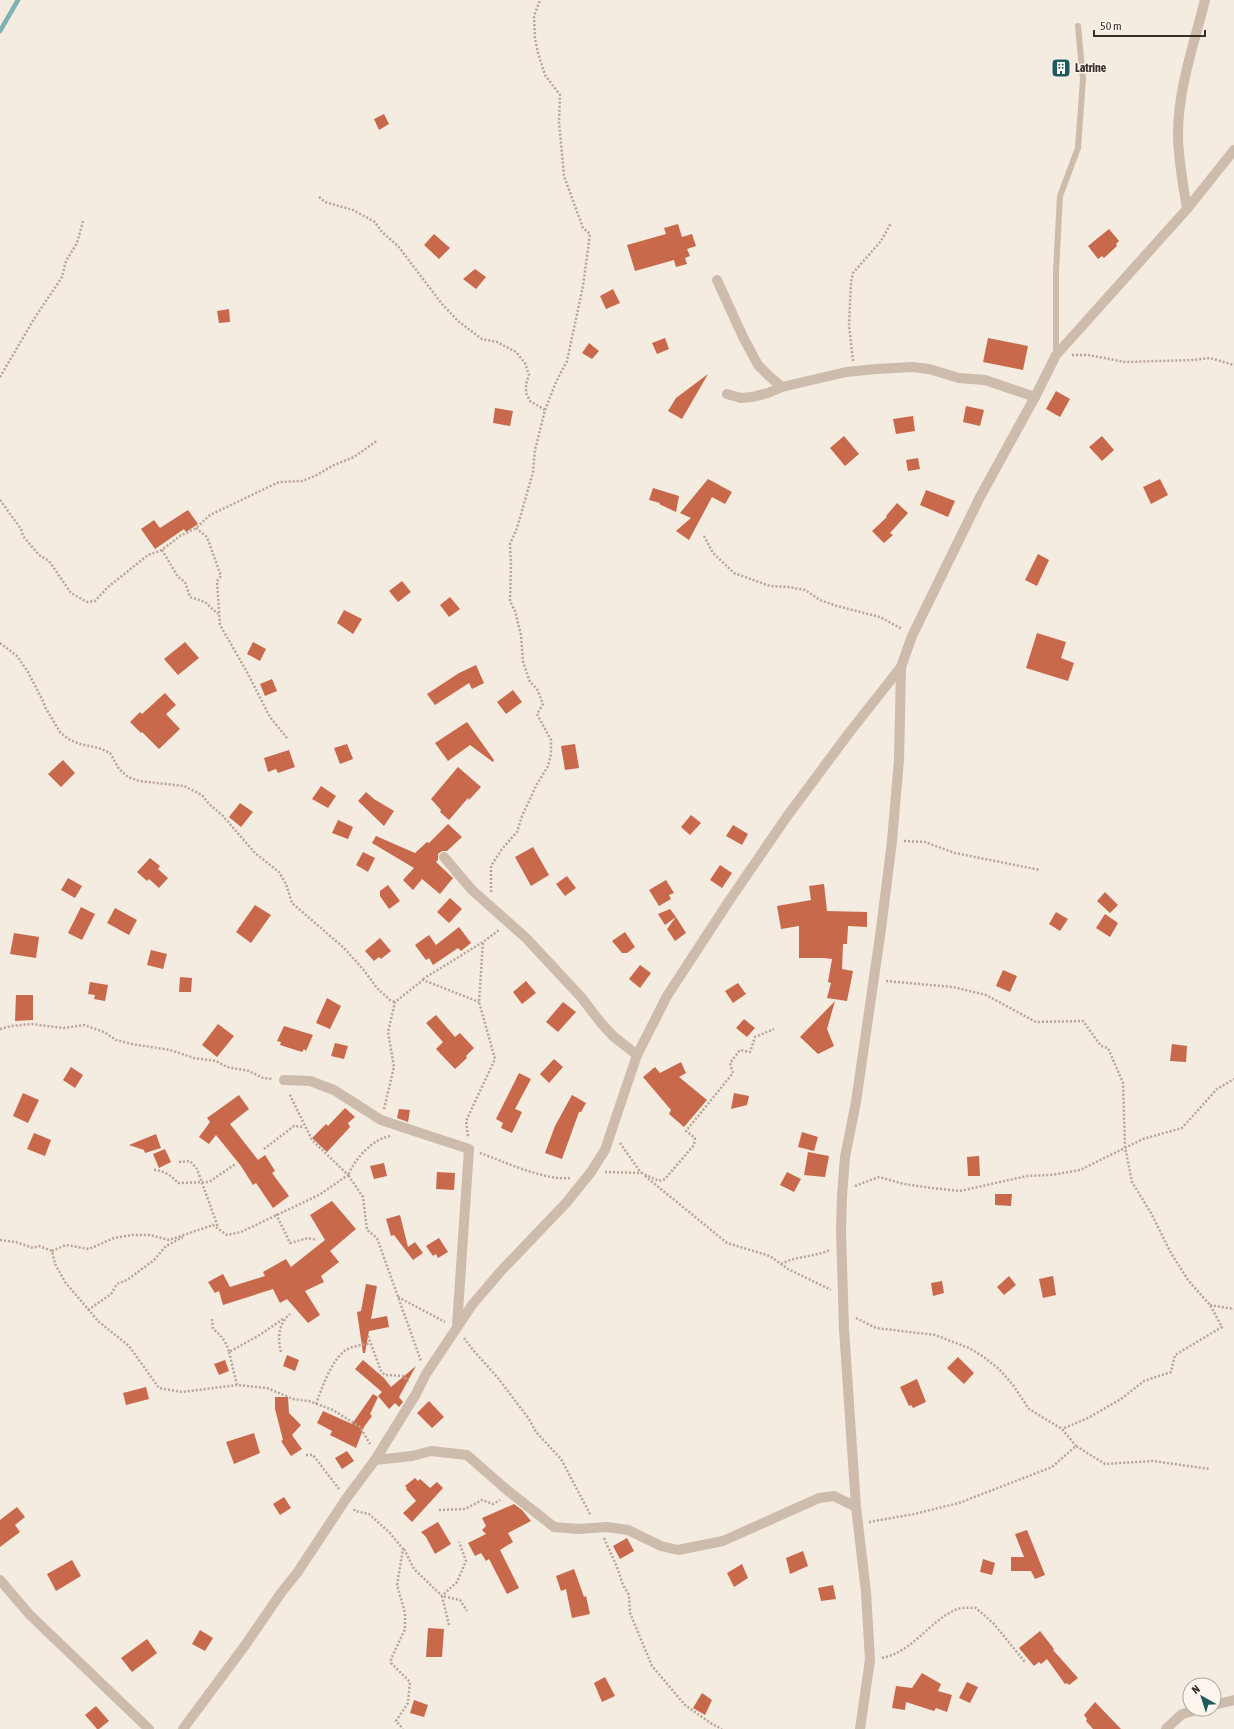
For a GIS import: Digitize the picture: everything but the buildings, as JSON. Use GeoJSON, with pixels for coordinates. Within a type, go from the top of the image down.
{"type":"FeatureCollection","features":[{"type":"Feature","properties":{"kind":"street"},"geometry":{"type":"LineString","coordinates":[[1187,209],[1178,149],[1179,111],[1182,91],[1205,0]]}},
{"type":"Feature","properties":{"kind":"street"},"geometry":{"type":"LineString","coordinates":[[860,1729],[870,1660],[859,1524],[856,1507],[843,1309],[841,1245],[842,1196],[845,1157],[856,1102],[892,841],[899,760],[902,667],[912,636],[980,497],[1035,397],[1056,355],[1187,209],[1234,150]]}},
{"type":"Feature","properties":{"kind":"street"},"geometry":{"type":"LineString","coordinates":[[717,280],[743,337],[758,365],[782,387]]}},
{"type":"Feature","properties":{"kind":"street"},"geometry":{"type":"LineString","coordinates":[[726,394],[741,398],[752,397],[768,393],[782,387],[854,371],[900,368],[929,369],[959,378],[985,380],[1035,397]]}},
{"type":"Feature","properties":{"kind":"street"},"geometry":{"type":"LineString","coordinates":[[182,1729],[246,1644],[280,1593],[297,1573],[346,1499],[375,1460],[416,1394],[426,1374],[472,1305],[501,1271],[566,1203],[605,1150],[637,1055],[667,996],[729,901],[788,815],[849,733],[902,667]]}},
{"type":"Feature","properties":{"kind":"street"},"geometry":{"type":"LineString","coordinates":[[444,857],[472,890],[526,938],[581,997],[613,1036],[637,1055]]}},
{"type":"Feature","properties":{"kind":"street"},"geometry":{"type":"LineString","coordinates":[[284,1080],[310,1081],[334,1090],[381,1120],[469,1149],[456,1328]]}},
{"type":"Feature","properties":{"kind":"street"},"geometry":{"type":"LineString","coordinates":[[375,1460],[412,1456],[431,1451],[467,1455],[511,1493],[554,1527],[628,1530],[661,1546],[678,1550],[723,1541],[819,1498],[834,1496],[856,1507]]}},
{"type":"Feature","properties":{"kind":"street"},"geometry":{"type":"LineString","coordinates":[[0,1580],[30,1615],[149,1729]]}},
{"type":"Feature","properties":{"kind":"street"},"geometry":{"type":"LineString","coordinates":[[1222,1703],[1234,1700]]}},
{"type":"Feature","properties":{"kind":"street"},"geometry":{"type":"LineString","coordinates":[[1166,1729],[1182,1714]]}},
{"type":"Feature","properties":{"kind":"lane"},"geometry":{"type":"LineString","coordinates":[[1056,355],[1056,271],[1060,196],[1078,148],[1083,79],[1078,26]]}},
{"type":"Feature","properties":{"kind":"path"},"geometry":{"type":"LineString","coordinates":[[492,908],[491,866],[517,832],[522,816],[536,786],[548,766],[551,754],[551,740],[537,714],[543,704],[537,689],[530,682],[523,662],[521,635],[515,611],[510,601],[510,544],[517,528],[534,472],[535,450],[545,410],[556,382],[567,361],[583,286],[590,234],[583,228],[564,176],[560,122],[560,95],[545,75],[535,40],[534,16],[540,0]]}},
{"type":"Feature","properties":{"kind":"path"},"geometry":{"type":"LineString","coordinates":[[319,198],[325,202],[353,210],[375,222],[382,232],[398,246],[442,304],[458,321],[482,339],[497,342],[516,352],[525,363],[529,375],[526,384],[526,393],[530,401],[545,410]]}},
{"type":"Feature","properties":{"kind":"path"},"geometry":{"type":"LineString","coordinates":[[0,377],[30,324],[62,277],[66,261],[76,243],[83,221]]}},
{"type":"Feature","properties":{"kind":"path"},"geometry":{"type":"LineString","coordinates":[[854,371],[849,325],[851,282],[853,273],[881,241],[891,223]]}},
{"type":"Feature","properties":{"kind":"path"},"geometry":{"type":"LineString","coordinates":[[1056,355],[1088,355],[1125,362],[1194,360],[1210,358],[1234,365]]}},
{"type":"Feature","properties":{"kind":"path"},"geometry":{"type":"LineString","coordinates":[[0,500],[21,529],[23,536],[39,555],[49,561],[71,593],[87,602],[95,601],[108,587],[148,555],[162,550],[180,536],[196,528],[210,515],[279,482],[302,481],[315,476],[334,465],[354,457],[378,440]]}},
{"type":"Feature","properties":{"kind":"path"},"geometry":{"type":"LineString","coordinates":[[196,528],[207,537],[221,576],[217,581],[220,626],[247,672],[270,717],[287,738]]}},
{"type":"Feature","properties":{"kind":"path"},"geometry":{"type":"LineString","coordinates":[[704,536],[713,553],[734,573],[770,586],[805,590],[820,600],[880,617],[912,636]]}},
{"type":"Feature","properties":{"kind":"path"},"geometry":{"type":"LineString","coordinates":[[162,550],[178,577],[185,582],[190,597],[205,602],[219,614]]}},
{"type":"Feature","properties":{"kind":"path"},"geometry":{"type":"LineString","coordinates":[[0,643],[17,656],[28,672],[45,707],[60,732],[68,739],[80,744],[99,748],[110,754],[120,769],[128,777],[155,784],[184,786],[202,796],[222,815],[256,853],[279,872],[286,884],[292,903],[344,948],[377,988],[390,1000],[395,1002]]}},
{"type":"Feature","properties":{"kind":"path"},"geometry":{"type":"LineString","coordinates":[[892,841],[925,842],[955,853],[1040,870]]}},
{"type":"Feature","properties":{"kind":"path"},"geometry":{"type":"LineString","coordinates":[[381,1120],[394,1067],[388,1032],[395,1002],[423,980],[483,942],[508,922]]}},
{"type":"Feature","properties":{"kind":"path"},"geometry":{"type":"LineString","coordinates":[[483,942],[479,1002],[495,1059],[466,1121],[469,1149],[547,1176],[564,1179],[612,1172],[642,1173],[659,1181],[665,1179],[694,1145],[695,1138],[686,1131],[733,1073],[730,1063],[740,1050],[750,1052],[755,1037],[774,1029]]}},
{"type":"Feature","properties":{"kind":"path"},"geometry":{"type":"LineString","coordinates":[[423,980],[479,1002]]}},
{"type":"Feature","properties":{"kind":"path"},"geometry":{"type":"LineString","coordinates":[[873,980],[953,987],[986,996],[1036,1022],[1083,1021],[1101,1046],[1108,1048],[1123,1083],[1125,1147],[1132,1182],[1151,1213],[1171,1254],[1188,1280],[1210,1304],[1222,1327],[1175,1355],[1171,1372],[1144,1382],[1121,1399],[1088,1418],[1062,1429]]}},
{"type":"Feature","properties":{"kind":"path"},"geometry":{"type":"LineString","coordinates":[[0,1029],[11,1026],[32,1024],[51,1025],[64,1028],[84,1025],[104,1032],[116,1040],[170,1050],[194,1058],[216,1061],[227,1067],[249,1071],[263,1078],[284,1080],[304,1127],[312,1140],[348,1175],[363,1197],[367,1230],[377,1238],[426,1374]]}},
{"type":"Feature","properties":{"kind":"path"},"geometry":{"type":"LineString","coordinates":[[842,1196],[858,1184],[879,1177],[904,1184],[960,1191],[1027,1176],[1058,1174],[1080,1170],[1143,1138],[1182,1128],[1217,1090],[1234,1078]]}},
{"type":"Feature","properties":{"kind":"path"},"geometry":{"type":"LineString","coordinates":[[264,1149],[294,1126],[304,1127]]}},
{"type":"Feature","properties":{"kind":"path"},"geometry":{"type":"LineString","coordinates":[[611,1131],[642,1173],[726,1243],[770,1256],[788,1269],[843,1296]]}},
{"type":"Feature","properties":{"kind":"path"},"geometry":{"type":"LineString","coordinates":[[0,1240],[16,1242],[33,1248],[39,1246],[52,1251],[66,1245],[89,1249],[114,1238],[132,1235],[150,1236],[169,1240],[213,1225],[227,1235],[241,1232],[276,1214],[319,1195],[348,1175],[353,1164],[372,1143],[393,1136]]}},
{"type":"Feature","properties":{"kind":"path"},"geometry":{"type":"LineString","coordinates":[[179,1162],[190,1161],[197,1169],[218,1228]]}},
{"type":"Feature","properties":{"kind":"path"},"geometry":{"type":"LineString","coordinates":[[154,1170],[159,1170],[168,1174],[178,1183],[201,1183],[209,1182],[234,1165],[237,1165]]}},
{"type":"Feature","properties":{"kind":"path"},"geometry":{"type":"LineString","coordinates":[[276,1214],[290,1243],[308,1238],[317,1240]]}},
{"type":"Feature","properties":{"kind":"path"},"geometry":{"type":"LineString","coordinates":[[88,1310],[111,1294],[117,1284],[127,1280],[154,1260],[166,1246],[188,1234]]}},
{"type":"Feature","properties":{"kind":"path"},"geometry":{"type":"LineString","coordinates":[[781,1264],[789,1260],[823,1253],[841,1245]]}},
{"type":"Feature","properties":{"kind":"path"},"geometry":{"type":"LineString","coordinates":[[52,1251],[55,1264],[65,1282],[98,1321],[129,1346],[159,1388],[182,1392],[237,1385],[267,1388],[293,1399],[309,1401],[333,1410],[360,1427],[370,1443],[375,1460]]}},
{"type":"Feature","properties":{"kind":"path"},"geometry":{"type":"LineString","coordinates":[[398,1297],[456,1328],[472,1350],[498,1378],[536,1432],[561,1459],[587,1510],[599,1528],[617,1567],[623,1585],[629,1595],[630,1613],[652,1666],[685,1705],[712,1724],[722,1729]]}},
{"type":"Feature","properties":{"kind":"path"},"geometry":{"type":"LineString","coordinates":[[1210,1304],[1234,1310]]}},
{"type":"Feature","properties":{"kind":"path"},"geometry":{"type":"LineString","coordinates":[[843,1309],[862,1322],[876,1328],[936,1335],[969,1348],[984,1357],[1014,1385],[1029,1409],[1062,1429],[1076,1446],[1105,1464],[1153,1461],[1210,1469]]}},
{"type":"Feature","properties":{"kind":"path"},"geometry":{"type":"LineString","coordinates":[[229,1352],[258,1336],[290,1314]]}},
{"type":"Feature","properties":{"kind":"path"},"geometry":{"type":"LineString","coordinates":[[212,1319],[213,1329],[221,1336],[226,1344],[237,1385]]}},
{"type":"Feature","properties":{"kind":"path"},"geometry":{"type":"LineString","coordinates":[[281,1352],[278,1342],[284,1319]]}},
{"type":"Feature","properties":{"kind":"path"},"geometry":{"type":"LineString","coordinates":[[368,1336],[385,1375],[404,1376],[416,1394]]}},
{"type":"Feature","properties":{"kind":"path"},"geometry":{"type":"LineString","coordinates":[[316,1404],[335,1363],[346,1350],[370,1343]]}},
{"type":"Feature","properties":{"kind":"path"},"geometry":{"type":"LineString","coordinates":[[859,1524],[914,1514],[959,1503],[1052,1467],[1076,1446]]}},
{"type":"Feature","properties":{"kind":"path"},"geometry":{"type":"LineString","coordinates":[[306,1455],[313,1456],[317,1460],[355,1511],[369,1514],[390,1533],[403,1549],[414,1569],[442,1596],[460,1600],[467,1610]]}},
{"type":"Feature","properties":{"kind":"path"},"geometry":{"type":"LineString","coordinates":[[439,1510],[464,1509],[482,1500],[493,1504],[511,1493]]}},
{"type":"Feature","properties":{"kind":"path"},"geometry":{"type":"LineString","coordinates":[[442,1596],[457,1582],[466,1561],[459,1542]]}},
{"type":"Feature","properties":{"kind":"path"},"geometry":{"type":"LineString","coordinates":[[403,1549],[397,1585],[405,1613],[405,1629],[391,1659],[391,1664],[410,1682],[408,1703],[396,1721],[403,1729]]}},
{"type":"Feature","properties":{"kind":"path"},"geometry":{"type":"LineString","coordinates":[[442,1596],[448,1625]]}},
{"type":"Feature","properties":{"kind":"path"},"geometry":{"type":"LineString","coordinates":[[870,1660],[890,1656],[908,1646],[937,1620],[959,1609],[976,1608],[994,1624],[1025,1662]]}},
{"type":"Feature","properties":{"kind":"waterway"},"geometry":{"type":"LineString","coordinates":[[0,31],[18,0]]}},
{"type":"Feature","properties":{"kind":"place","name":"Latrine"},"geometry":{"type":"Point","coordinates":[1061,68]}}]}
